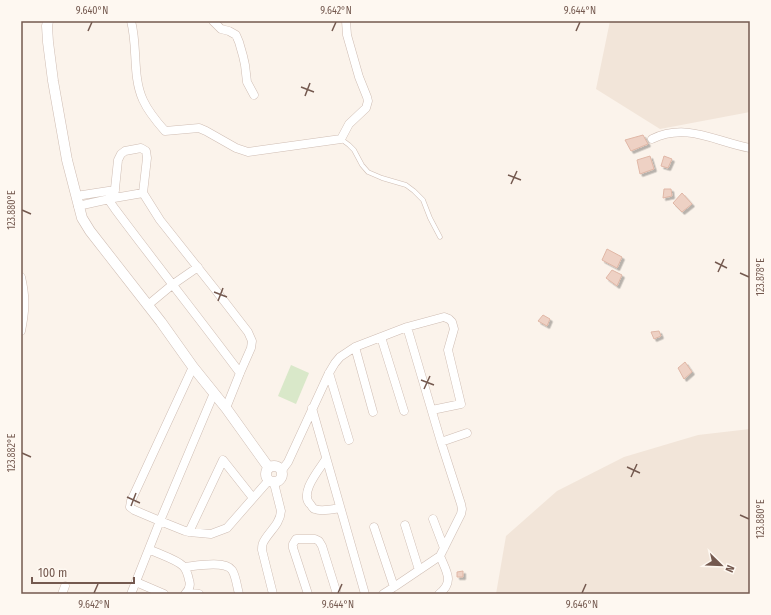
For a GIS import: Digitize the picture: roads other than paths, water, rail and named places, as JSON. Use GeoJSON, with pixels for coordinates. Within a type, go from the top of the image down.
{"type":"FeatureCollection","features":[{"type":"Feature","properties":{"kind":"street"},"geometry":{"type":"LineString","coordinates":[[48,21],[48,42],[53,81],[67,160],[82,218],[90,231],[161,322],[193,367],[226,408],[269,468]]}},
{"type":"Feature","properties":{"kind":"street"},"geometry":{"type":"LineString","coordinates":[[131,21],[138,81],[143,100],[165,130],[199,128],[236,148],[248,152],[341,140],[349,124],[366,108],[368,101],[359,77],[347,35],[346,21]]}},
{"type":"Feature","properties":{"kind":"street"},"geometry":{"type":"LineString","coordinates":[[213,21],[221,30],[236,35],[243,56],[247,82],[254,95]]}},
{"type":"Feature","properties":{"kind":"street"},"geometry":{"type":"LineString","coordinates":[[652,139],[672,132],[682,132],[711,136],[736,145],[750,148]]}},
{"type":"Feature","properties":{"kind":"street"},"geometry":{"type":"LineString","coordinates":[[226,408],[251,348],[252,341],[248,332],[160,220],[143,193],[147,158],[146,151],[141,148],[125,151],[121,154],[118,160],[112,196],[115,209],[240,373]]}},
{"type":"Feature","properties":{"kind":"street"},"geometry":{"type":"LineString","coordinates":[[76,196],[112,196],[143,193]]}},
{"type":"Feature","properties":{"kind":"street"},"geometry":{"type":"LineString","coordinates":[[78,206],[112,196]]}},
{"type":"Feature","properties":{"kind":"street"},"geometry":{"type":"LineString","coordinates":[[148,305],[172,285],[198,267]]}},
{"type":"Feature","properties":{"kind":"street"},"geometry":{"type":"LineString","coordinates":[[21,278],[25,298],[25,313],[21,331]]}},
{"type":"Feature","properties":{"kind":"street"},"geometry":{"type":"LineString","coordinates":[[193,367],[131,500],[130,507],[134,510],[189,532],[211,534],[228,528],[253,498],[271,481],[276,482],[281,479],[283,473],[282,470],[288,462],[329,373],[340,358],[355,347],[407,327],[444,317],[452,322],[454,329],[448,350],[461,404],[432,410]]}},
{"type":"Feature","properties":{"kind":"street"},"geometry":{"type":"LineString","coordinates":[[383,594],[419,570],[442,552],[461,514],[462,509],[407,327]]}},
{"type":"Feature","properties":{"kind":"street"},"geometry":{"type":"LineString","coordinates":[[381,337],[404,411]]}},
{"type":"Feature","properties":{"kind":"street"},"geometry":{"type":"LineString","coordinates":[[355,347],[373,412]]}},
{"type":"Feature","properties":{"kind":"street"},"geometry":{"type":"LineString","coordinates":[[329,373],[349,440]]}},
{"type":"Feature","properties":{"kind":"street"},"geometry":{"type":"LineString","coordinates":[[131,594],[214,393]]}},
{"type":"Feature","properties":{"kind":"street"},"geometry":{"type":"LineString","coordinates":[[312,408],[365,594]]}},
{"type":"Feature","properties":{"kind":"street"},"geometry":{"type":"LineString","coordinates":[[441,442],[467,433]]}},
{"type":"Feature","properties":{"kind":"street"},"geometry":{"type":"LineString","coordinates":[[326,459],[311,484],[307,492],[306,499],[315,509],[324,510],[340,508]]}},
{"type":"Feature","properties":{"kind":"street"},"geometry":{"type":"LineString","coordinates":[[189,532],[222,460],[253,498]]}},
{"type":"Feature","properties":{"kind":"street"},"geometry":{"type":"LineString","coordinates":[[273,594],[262,550],[264,542],[279,520],[281,511],[271,481],[266,476],[266,473],[269,468],[274,466],[280,467],[282,470]]}},
{"type":"Feature","properties":{"kind":"street"},"geometry":{"type":"LineString","coordinates":[[433,519],[448,581],[445,588],[439,594]]}},
{"type":"Feature","properties":{"kind":"street"},"geometry":{"type":"LineString","coordinates":[[405,525],[419,570]]}},
{"type":"Feature","properties":{"kind":"street"},"geometry":{"type":"LineString","coordinates":[[374,527],[394,587]]}},
{"type":"Feature","properties":{"kind":"street"},"geometry":{"type":"LineString","coordinates":[[308,594],[293,548],[293,544],[296,539],[315,539],[319,541],[322,546],[334,593]]}},
{"type":"Feature","properties":{"kind":"street"},"geometry":{"type":"LineString","coordinates":[[149,549],[177,562],[184,567],[190,585],[186,593],[199,594]]}},
{"type":"Feature","properties":{"kind":"street"},"geometry":{"type":"LineString","coordinates":[[184,567],[211,564],[230,567],[233,572],[239,594]]}},
{"type":"Feature","properties":{"kind":"street"},"geometry":{"type":"LineString","coordinates":[[136,582],[164,594]]}},
{"type":"Feature","properties":{"kind":"lane"},"geometry":{"type":"LineString","coordinates":[[341,140],[354,150],[362,165],[368,172],[406,185],[414,190],[423,200],[440,237]]}}]}
